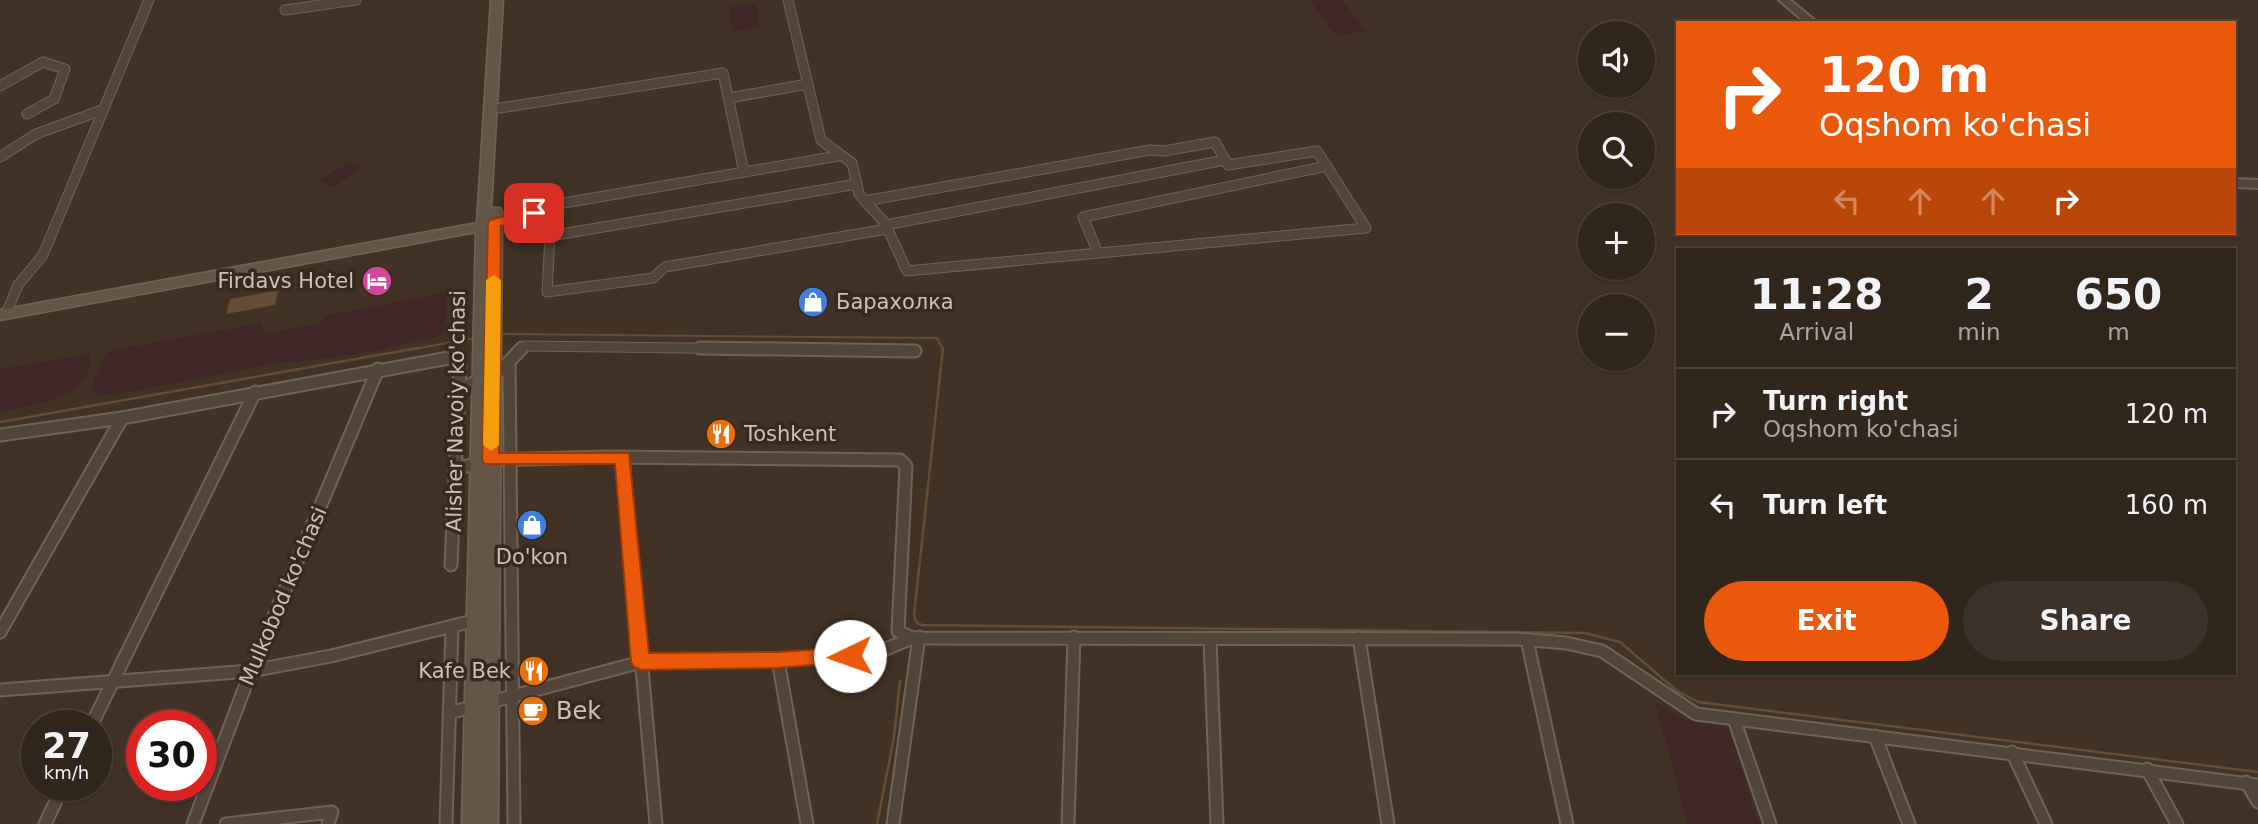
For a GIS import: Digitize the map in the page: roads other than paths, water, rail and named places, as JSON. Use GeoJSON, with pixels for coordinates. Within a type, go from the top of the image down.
{"type":"FeatureCollection","features":[{"type":"Feature","properties":{"kind":"main road","name":"Alisher Navoiy ko'chasi"},"geometry":{"type":"LineString","coordinates":[[486,326],[482,243],[487,225],[500,108],[497,0]]}},
{"type":"Feature","properties":{"kind":"main road","name":"Alisher Navoiy ko'chasi"},"geometry":{"type":"LineString","coordinates":[[472,824],[480,706],[482,619],[486,202],[499,26],[504,0]]}},
{"type":"Feature","properties":{"kind":"main road"},"geometry":{"type":"LineString","coordinates":[[456,230],[478,215],[486,202]]}},
{"type":"Feature","properties":{"kind":"main road"},"geometry":{"type":"LineString","coordinates":[[4,311],[487,225]]}},
{"type":"Feature","properties":{"kind":"main road"},"geometry":{"type":"LineString","coordinates":[[456,230],[482,243]]}},
{"type":"Feature","properties":{"kind":"main road","name":"Alisher Navoiy ko'chasi"},"geometry":{"type":"LineString","coordinates":[[480,706],[488,824]]}},
{"type":"Feature","properties":{"kind":"street"},"geometry":{"type":"LineString","coordinates":[[4,311],[18,285],[43,255],[149,0]]}},
{"type":"Feature","properties":{"kind":"street"},"geometry":{"type":"LineString","coordinates":[[285,10],[356,0]]}},
{"type":"Feature","properties":{"kind":"street"},"geometry":{"type":"LineString","coordinates":[[788,0],[821,140],[838,156],[852,163],[859,194],[886,227],[907,271],[1366,228],[1317,151],[1228,165],[1215,142],[1164,151],[1150,150],[865,201]]}},
{"type":"Feature","properties":{"kind":"street"},"geometry":{"type":"LineString","coordinates":[[1784,0],[1810,21]]}},
{"type":"Feature","properties":{"kind":"street"},"geometry":{"type":"LineString","coordinates":[[0,86],[43,62],[65,69],[54,99],[27,114]]}},
{"type":"Feature","properties":{"kind":"street"},"geometry":{"type":"LineString","coordinates":[[500,108],[723,74],[744,172]]}},
{"type":"Feature","properties":{"kind":"street"},"geometry":{"type":"LineString","coordinates":[[729,98],[808,84]]}},
{"type":"Feature","properties":{"kind":"street"},"geometry":{"type":"LineString","coordinates":[[0,157],[36,134],[102,110]]}},
{"type":"Feature","properties":{"kind":"street"},"geometry":{"type":"LineString","coordinates":[[487,225],[534,213],[552,205],[838,156]]}},
{"type":"Feature","properties":{"kind":"street"},"geometry":{"type":"LineString","coordinates":[[534,213],[550,236],[547,292],[653,278],[665,267],[886,227],[1225,160]]}},
{"type":"Feature","properties":{"kind":"street"},"geometry":{"type":"LineString","coordinates":[[1098,253],[1083,217],[1327,166]]}},
{"type":"Feature","properties":{"kind":"street"},"geometry":{"type":"LineString","coordinates":[[2236,183],[2258,184]]}},
{"type":"Feature","properties":{"kind":"street"},"geometry":{"type":"LineString","coordinates":[[550,236],[857,184]]}},
{"type":"Feature","properties":{"kind":"street"},"geometry":{"type":"LineString","coordinates":[[513,824],[512,460],[509,364],[516,350],[526,346],[915,351]]}},
{"type":"Feature","properties":{"kind":"street"},"geometry":{"type":"LineString","coordinates":[[0,435],[122,418],[255,391],[454,357],[460,365],[451,565]]}},
{"type":"Feature","properties":{"kind":"street"},"geometry":{"type":"LineString","coordinates":[[459,390],[509,364]]}},
{"type":"Feature","properties":{"kind":"street","name":"Mulkobod ko'chasi"},"geometry":{"type":"LineString","coordinates":[[193,824],[251,671],[379,369]]}},
{"type":"Feature","properties":{"kind":"street"},"geometry":{"type":"LineString","coordinates":[[98,710],[255,391]]}},
{"type":"Feature","properties":{"kind":"street"},"geometry":{"type":"LineString","coordinates":[[0,632],[122,418]]}},
{"type":"Feature","properties":{"kind":"street"},"geometry":{"type":"LineString","coordinates":[[623,457],[656,824]]}},
{"type":"Feature","properties":{"kind":"street"},"geometry":{"type":"LineString","coordinates":[[455,469],[484,461],[623,457],[900,460],[904,462],[898,631],[916,638]]}},
{"type":"Feature","properties":{"kind":"street"},"geometry":{"type":"LineString","coordinates":[[0,690],[251,671],[331,656],[482,619]]}},
{"type":"Feature","properties":{"kind":"street"},"geometry":{"type":"LineString","coordinates":[[446,824],[452,627]]}},
{"type":"Feature","properties":{"kind":"street"},"geometry":{"type":"LineString","coordinates":[[1068,824],[1074,637]]}},
{"type":"Feature","properties":{"kind":"street"},"geometry":{"type":"LineString","coordinates":[[893,824],[916,638]]}},
{"type":"Feature","properties":{"kind":"street"},"geometry":{"type":"LineString","coordinates":[[449,713],[641,662],[778,660],[874,654],[916,638],[1527,640],[1567,643],[1609,654],[1673,703],[1696,714],[2252,784],[2258,802]]}},
{"type":"Feature","properties":{"kind":"street"},"geometry":{"type":"LineString","coordinates":[[1359,638],[1388,824]]}},
{"type":"Feature","properties":{"kind":"street"},"geometry":{"type":"LineString","coordinates":[[1210,640],[1217,824]]}},
{"type":"Feature","properties":{"kind":"street"},"geometry":{"type":"LineString","coordinates":[[1527,640],[1567,824]]}},
{"type":"Feature","properties":{"kind":"street"},"geometry":{"type":"LineString","coordinates":[[778,660],[807,824]]}},
{"type":"Feature","properties":{"kind":"street"},"geometry":{"type":"LineString","coordinates":[[1734,719],[1770,824]]}},
{"type":"Feature","properties":{"kind":"street"},"geometry":{"type":"LineString","coordinates":[[1875,736],[1909,824]]}},
{"type":"Feature","properties":{"kind":"street"},"geometry":{"type":"LineString","coordinates":[[2012,752],[2046,824]]}},
{"type":"Feature","properties":{"kind":"street"},"geometry":{"type":"LineString","coordinates":[[2147,769],[2177,824]]}},
{"type":"Feature","properties":{"kind":"street"},"geometry":{"type":"LineString","coordinates":[[45,824],[56,801]]}},
{"type":"Feature","properties":{"kind":"street"},"geometry":{"type":"LineString","coordinates":[[226,824],[332,811],[328,824]]}},
{"type":"Feature","properties":{"kind":"waterway"},"geometry":{"type":"LineString","coordinates":[[500,334],[937,338],[943,350]]}},
{"type":"Feature","properties":{"kind":"waterway"},"geometry":{"type":"LineString","coordinates":[[408,350],[476,338]]}},
{"type":"Feature","properties":{"kind":"waterway"},"geometry":{"type":"LineString","coordinates":[[0,422],[418,348]]}},
{"type":"Feature","properties":{"kind":"waterway"},"geometry":{"type":"LineString","coordinates":[[943,350],[914,615],[917,623],[922,625],[1585,633],[1620,642],[1677,691],[1698,702],[2258,772]]}},
{"type":"Feature","properties":{"kind":"waterway"},"geometry":{"type":"LineString","coordinates":[[877,824],[894,737],[900,681]]}},
{"type":"Feature","properties":{"kind":"place","name":"Firdavs Hotel"},"geometry":{"type":"Point","coordinates":[377,281]}},
{"type":"Feature","properties":{"kind":"place","name":"Барахолка"},"geometry":{"type":"Point","coordinates":[813,302]}},
{"type":"Feature","properties":{"kind":"place","name":"Toshkent"},"geometry":{"type":"Point","coordinates":[721,434]}},
{"type":"Feature","properties":{"kind":"place","name":"Do'kon"},"geometry":{"type":"Point","coordinates":[532,525]}},
{"type":"Feature","properties":{"kind":"place","name":"Kafe Bek"},"geometry":{"type":"Point","coordinates":[534,671]}},
{"type":"Feature","properties":{"kind":"place","name":"Bek"},"geometry":{"type":"Point","coordinates":[533,711]}}]}
